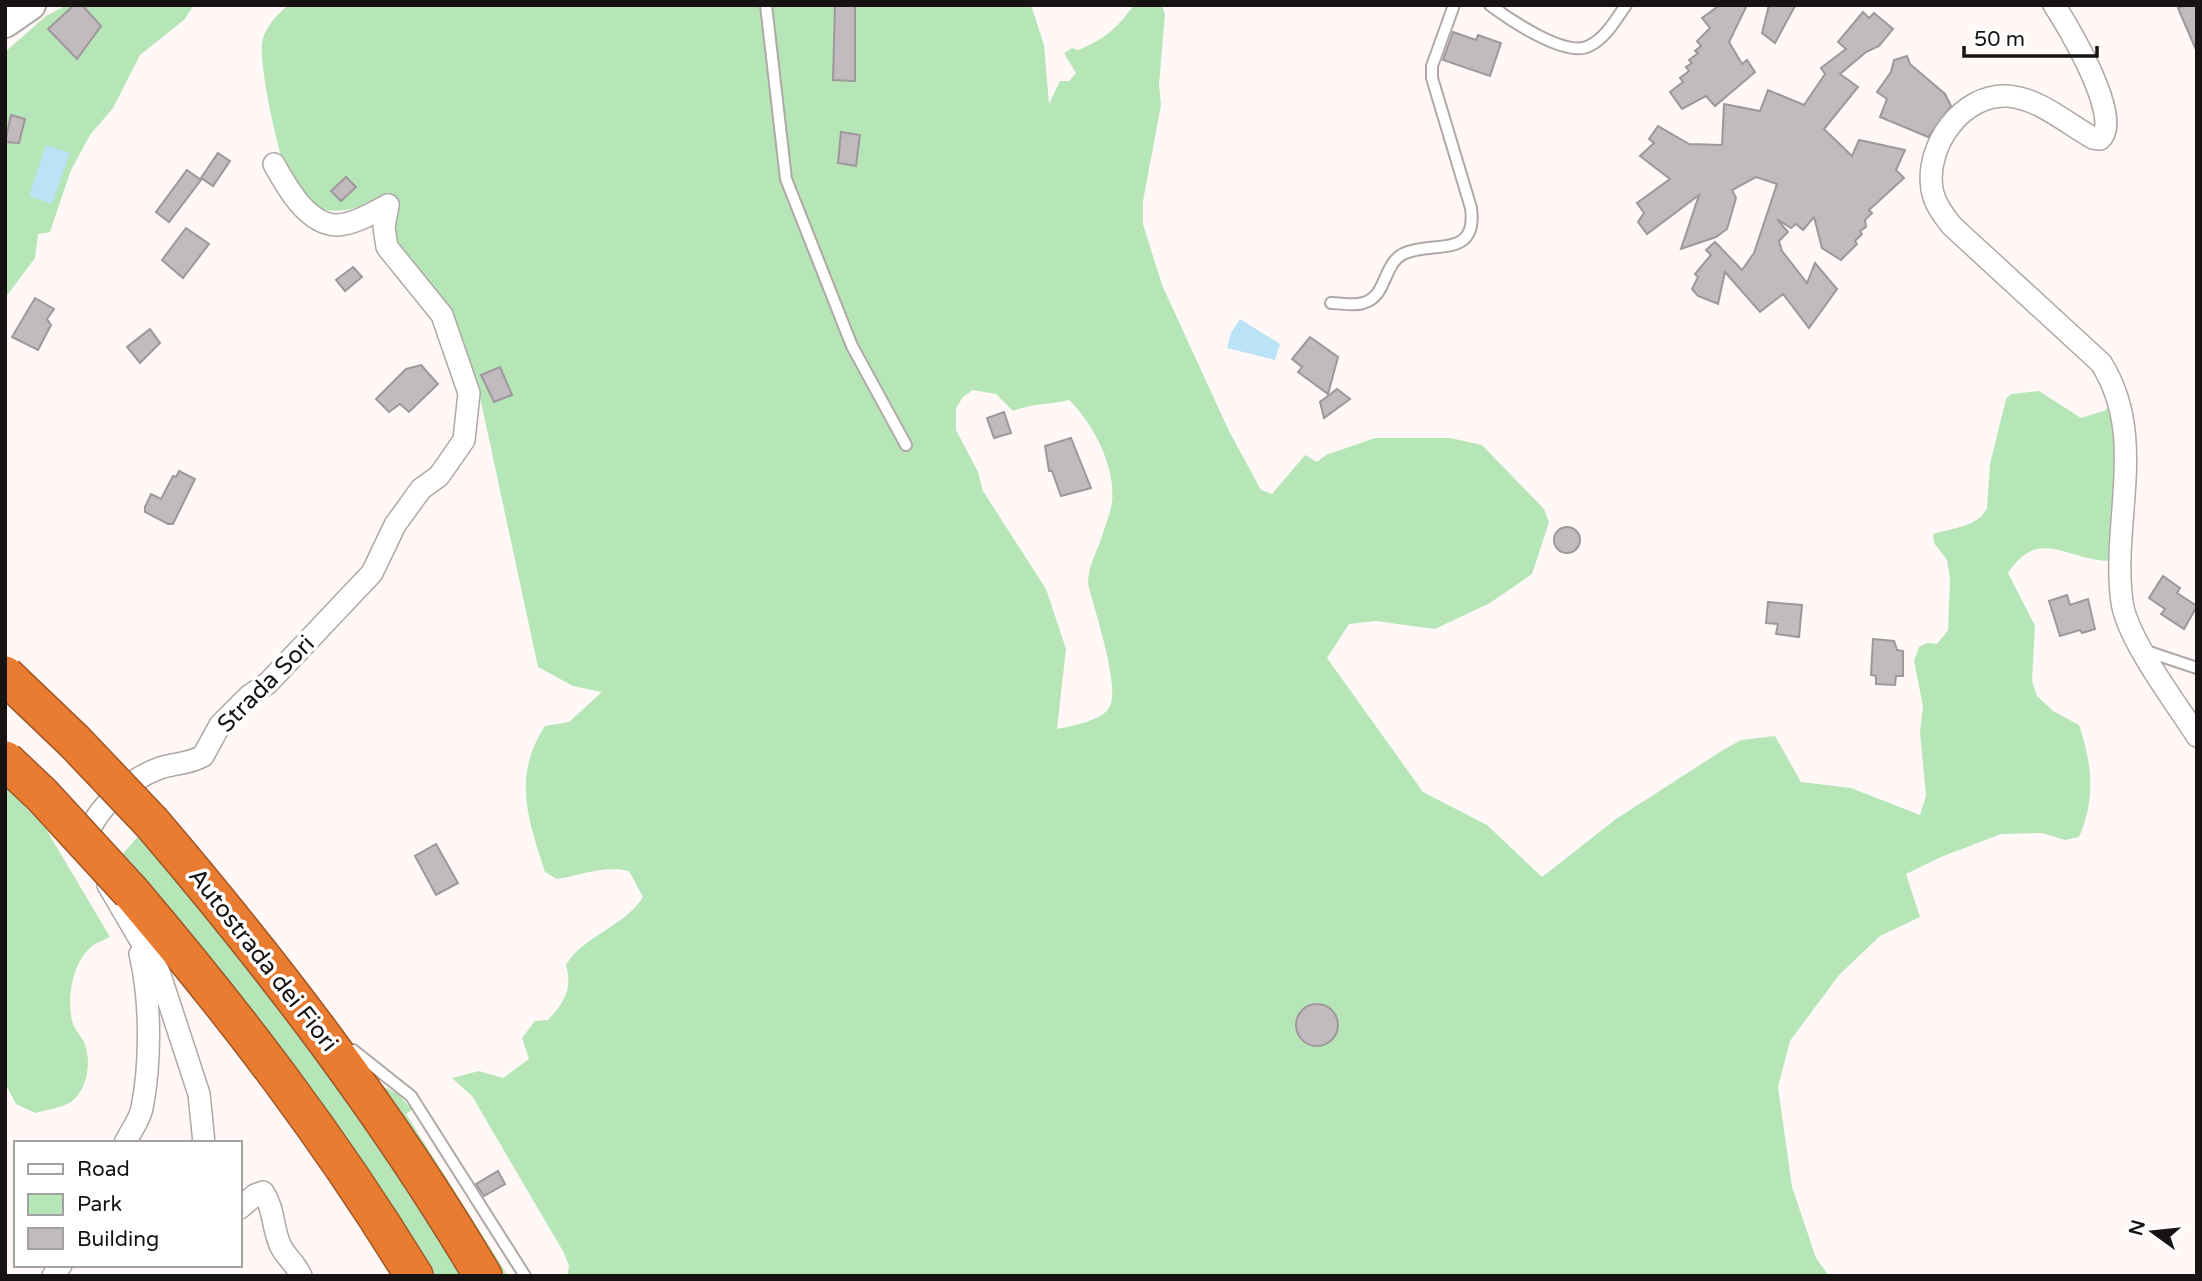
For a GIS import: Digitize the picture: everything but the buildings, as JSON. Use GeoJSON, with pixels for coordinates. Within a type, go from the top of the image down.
{"type":"FeatureCollection","features":[{"type":"Feature","properties":{"kind":"highway","name":"Autostrada dei Fiori"},"geometry":{"type":"LineString","coordinates":[[5,675],[75,742],[152,823],[301,996],[376,1106],[483,1276]]}},
{"type":"Feature","properties":{"kind":"highway"},"geometry":{"type":"LineString","coordinates":[[5,760],[42,795],[131,892],[286,1083],[341,1161],[414,1276]]}},
{"type":"Feature","properties":{"kind":"main road"},"geometry":{"type":"LineString","coordinates":[[5,23],[31,5]]}},
{"type":"Feature","properties":{"kind":"street"},"geometry":{"type":"LineString","coordinates":[[2054,5],[2102,99],[2107,117],[2105,135],[2100,139],[2093,138],[2022,99],[1997,96],[1980,100],[1963,111],[1941,139],[1932,171],[1932,191],[1937,205],[1952,226],[2101,363],[2116,386],[2126,423],[2122,603],[2127,621],[2143,650],[2197,736]]}},
{"type":"Feature","properties":{"kind":"street","name":"Strada Sori"},"geometry":{"type":"LineString","coordinates":[[204,1141],[199,1094],[159,972],[137,939],[112,889],[90,866],[86,847],[92,827],[102,810],[142,776],[202,756],[220,725],[249,696],[277,674],[372,573],[395,525],[421,489],[439,476],[464,440],[470,393],[442,316],[387,247],[384,227],[388,205],[335,225],[323,221],[305,208],[288,190],[274,164]]}},
{"type":"Feature","properties":{"kind":"street"},"geometry":{"type":"LineString","coordinates":[[126,1141],[142,1111],[148,1030],[147,982],[137,939]]}},
{"type":"Feature","properties":{"kind":"street"},"geometry":{"type":"LineString","coordinates":[[242,1206],[263,1192],[271,1203],[282,1247],[296,1263],[301,1276]]}},
{"type":"Feature","properties":{"kind":"lane"},"geometry":{"type":"LineString","coordinates":[[766,5],[786,179],[852,346],[906,445]]}},
{"type":"Feature","properties":{"kind":"lane"},"geometry":{"type":"LineString","coordinates":[[1331,303],[1367,303],[1376,295],[1394,261],[1403,254],[1454,245],[1466,239],[1470,230],[1471,208],[1432,79],[1432,66],[1454,5]]}},
{"type":"Feature","properties":{"kind":"lane"},"geometry":{"type":"LineString","coordinates":[[1490,5],[1570,49],[1588,47],[1600,39],[1626,5]]}},
{"type":"Feature","properties":{"kind":"lane"},"geometry":{"type":"LineString","coordinates":[[2143,650],[2197,668]]}},
{"type":"Feature","properties":{"kind":"lane"},"geometry":{"type":"LineString","coordinates":[[343,1037],[358,1056],[411,1096],[525,1276]]}},
{"type":"Feature","properties":{"kind":"green space"},"geometry":{"type":"Polygon","coordinates":[[[67,5],[194,5],[184,20],[140,55],[113,108],[90,135],[71,170],[50,232],[38,234],[35,258],[5,298],[5,52],[46,16],[67,5]]]}},
{"type":"Feature","properties":{"kind":"green space"},"geometry":{"type":"Polygon","coordinates":[[[289,5],[1031,5],[1044,45],[1049,104],[1060,81],[1069,81],[1076,73],[1064,53],[1072,48],[1078,50],[1103,37],[1134,5],[1162,5],[1165,14],[1159,84],[1161,105],[1143,201],[1143,224],[1162,285],[1229,431],[1261,490],[1272,494],[1305,455],[1317,462],[1326,455],[1375,438],[1450,438],[1482,445],[1544,509],[1549,522],[1532,574],[1490,603],[1435,629],[1375,621],[1349,624],[1327,658],[1423,792],[1487,825],[1542,877],[1616,819],[1741,740],[1775,736],[1801,782],[1851,788],[1920,815],[1926,796],[1920,732],[1923,706],[1914,661],[1919,647],[1927,643],[1937,644],[1948,630],[1950,579],[1947,560],[1934,543],[1933,534],[1971,523],[1987,508],[1990,464],[2006,399],[2011,394],[2039,391],[2081,418],[2106,410],[2109,404],[2117,434],[2112,561],[2043,548],[2020,559],[2008,573],[2035,626],[2032,681],[2037,696],[2053,711],[2079,725],[2087,753],[2090,795],[2079,837],[2065,840],[2042,833],[2001,834],[1906,874],[1920,917],[1880,936],[1839,975],[1790,1041],[1778,1087],[1792,1187],[1816,1258],[1829,1276],[567,1276],[569,1266],[564,1253],[472,1096],[452,1078],[479,1071],[503,1078],[529,1059],[522,1038],[535,1021],[548,1020],[563,1001],[568,989],[566,965],[573,955],[625,916],[643,897],[629,871],[602,870],[557,879],[545,872],[529,816],[526,780],[529,763],[545,726],[569,722],[602,692],[573,686],[538,667],[481,402],[462,339],[443,299],[404,255],[373,203],[344,210],[323,209],[309,201],[290,179],[276,134],[262,55],[265,32],[289,5]],[[973,390],[963,397],[956,408],[956,430],[978,472],[983,491],[1046,589],[1066,649],[1057,729],[1101,716],[1110,706],[1112,682],[1088,577],[1111,506],[1110,475],[1094,433],[1069,400],[1013,411],[996,394],[973,390]]]}},
{"type":"Feature","properties":{"kind":"green space"},"geometry":{"type":"Polygon","coordinates":[[[5,785],[46,829],[110,937],[84,954],[72,983],[71,1015],[88,1057],[85,1082],[71,1102],[35,1113],[16,1104],[5,1083],[5,785]]]}},
{"type":"Feature","properties":{"kind":"green space"},"geometry":{"type":"Polygon","coordinates":[[[143,831],[266,979],[469,1276],[428,1276],[118,859],[143,831]]]}},
{"type":"Feature","properties":{"kind":"green space"},"geometry":{"type":"Polygon","coordinates":[[[385,1087],[399,1095],[412,1110],[406,1114],[508,1276],[498,1276],[383,1089],[385,1087]]]}},
{"type":"Feature","properties":{"kind":"water"},"geometry":{"type":"Polygon","coordinates":[[[46,145],[70,153],[52,204],[29,196],[46,145]]]}},
{"type":"Feature","properties":{"kind":"water"},"geometry":{"type":"Polygon","coordinates":[[[1240,319],[1280,344],[1275,360],[1227,348],[1231,333],[1240,319]]]}}]}
